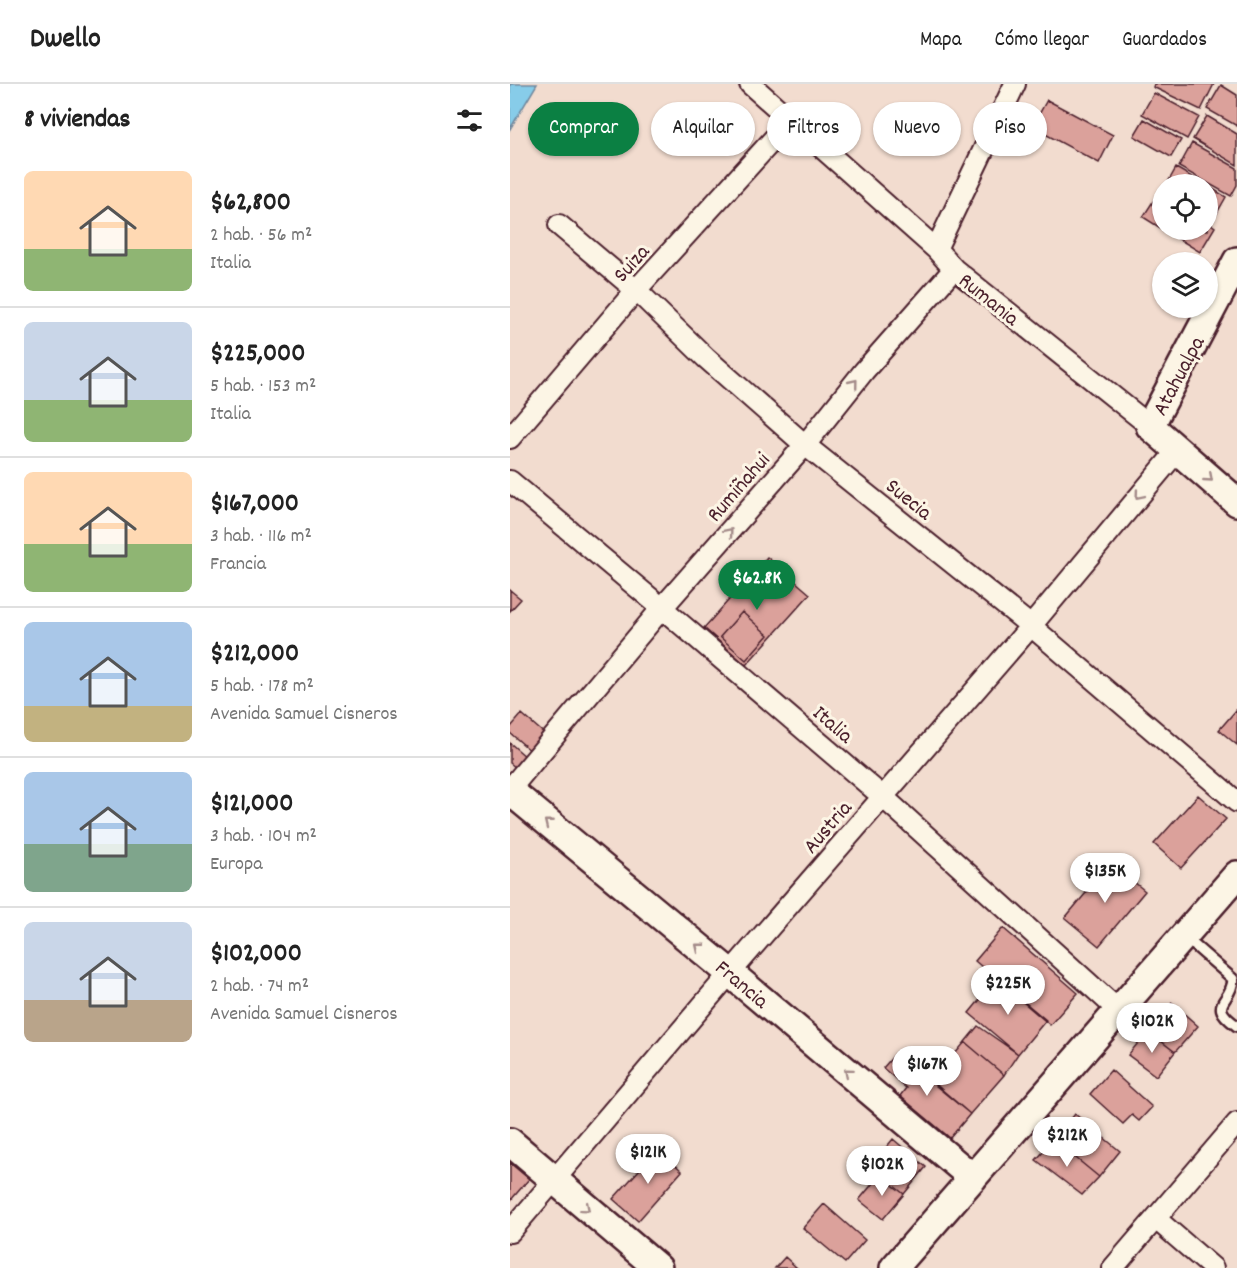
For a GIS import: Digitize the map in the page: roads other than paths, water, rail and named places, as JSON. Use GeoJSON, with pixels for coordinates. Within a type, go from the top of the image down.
{"type":"FeatureCollection","features":[{"type":"Feature","properties":{"kind":"street","name":"Rumania"},"geometry":{"type":"LineString","coordinates":[[750,84],[769,102]]}},
{"type":"Feature","properties":{"kind":"street"},"geometry":{"type":"LineString","coordinates":[[936,249],[1015,84]]}},
{"type":"Feature","properties":{"kind":"street","name":"Suiza"},"geometry":{"type":"LineString","coordinates":[[510,438],[636,290],[767,146]]}},
{"type":"Feature","properties":{"kind":"street","name":"Rumania"},"geometry":{"type":"LineString","coordinates":[[830,156],[936,249],[954,269],[1150,426],[1237,502]]}},
{"type":"Feature","properties":{"kind":"street","name":"Suecia"},"geometry":{"type":"LineString","coordinates":[[559,225],[636,290],[706,358],[806,445],[1031,626],[1237,802]]}},
{"type":"Feature","properties":{"kind":"street","name":"Atahualpa"},"geometry":{"type":"LineString","coordinates":[[1150,426],[1237,261]]}},
{"type":"Feature","properties":{"kind":"street","name":"Rumiñahui"},"geometry":{"type":"LineString","coordinates":[[510,790],[662,608],[806,445],[864,371],[954,269]]}},
{"type":"Feature","properties":{"kind":"street","name":"Austria"},"geometry":{"type":"LineString","coordinates":[[510,1232],[730,973],[1031,626],[1177,451]]}},
{"type":"Feature","properties":{"kind":"street","name":"Italia"},"geometry":{"type":"LineString","coordinates":[[510,481],[883,797],[1118,1010]]}},
{"type":"Feature","properties":{"kind":"street","name":"Francia"},"geometry":{"type":"LineString","coordinates":[[510,790],[973,1178]]}},
{"type":"Feature","properties":{"kind":"street"},"geometry":{"type":"LineString","coordinates":[[894,1268],[1118,1010],[1185,937],[1237,874]]}},
{"type":"Feature","properties":{"kind":"street"},"geometry":{"type":"LineString","coordinates":[[1113,1268],[1233,1135]]}},
{"type":"Feature","properties":{"kind":"street"},"geometry":{"type":"LineString","coordinates":[[510,1142],[658,1268]]}},
{"type":"Feature","properties":{"kind":"street"},"geometry":{"type":"LineString","coordinates":[[1156,1219],[1213,1268]]}},
{"type":"Feature","properties":{"kind":"lane"},"geometry":{"type":"LineString","coordinates":[[1185,937],[1233,979],[1233,986],[1221,1003],[1221,1010],[1228,1020],[1237,1026]]}},
{"type":"Feature","properties":{"kind":"water"},"geometry":{"type":"Polygon","coordinates":[[[510,84],[537,84],[510,129],[510,84]]]}}]}
